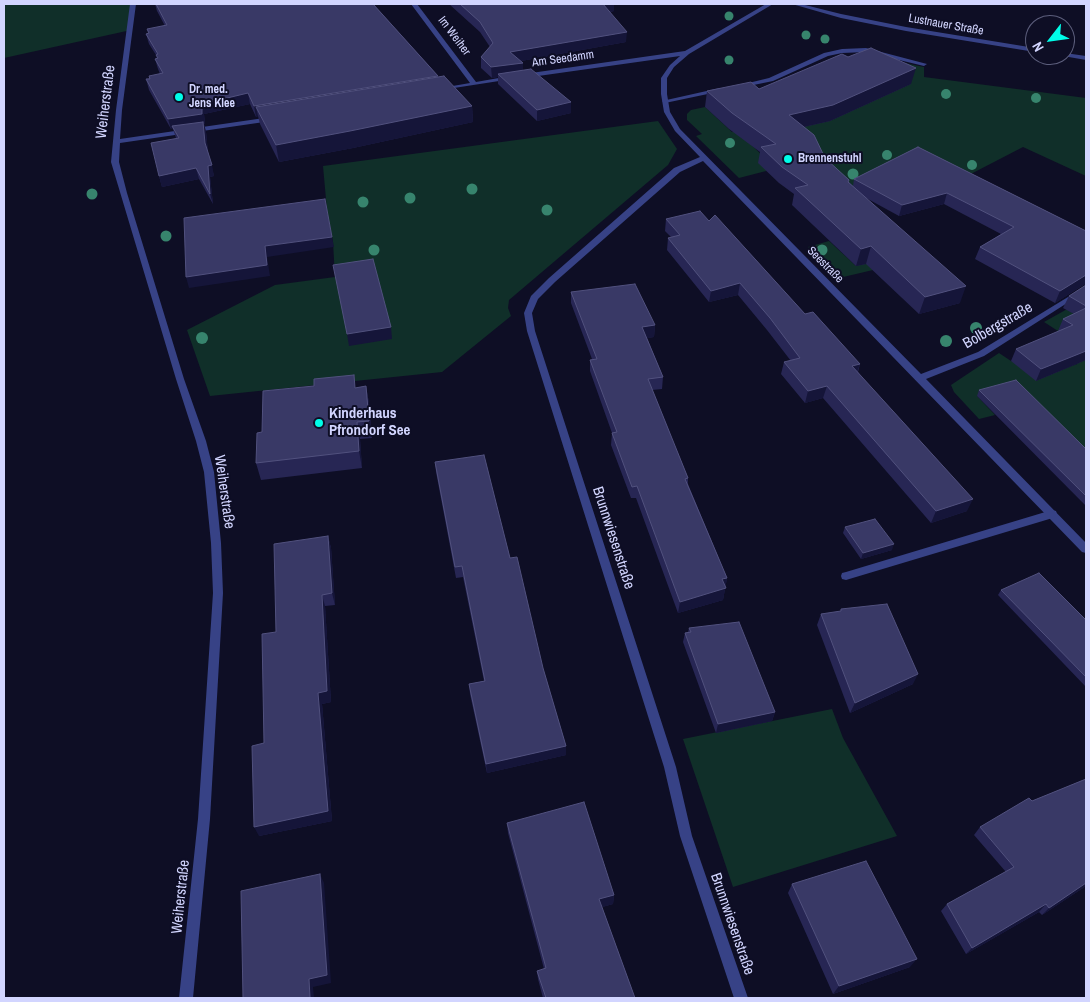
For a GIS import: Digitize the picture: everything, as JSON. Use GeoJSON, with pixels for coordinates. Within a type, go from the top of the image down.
{"type":"FeatureCollection","features":[{"type":"Feature","properties":{"kind":"street","name":"Weiherstraße"},"geometry":{"type":"LineString","coordinates":[[133,4],[115,162],[118,178],[201,441],[209,472],[214,508],[218,593],[204,819],[186,998]]}},
{"type":"Feature","properties":{"kind":"street","name":"Im Weiher"},"geometry":{"type":"LineString","coordinates":[[414,4],[474,84]]}},
{"type":"Feature","properties":{"kind":"street","name":"Seestraße"},"geometry":{"type":"LineString","coordinates":[[770,4],[687,53],[672,66],[664,78],[665,101],[667,112],[677,130],[1086,549]]}},
{"type":"Feature","properties":{"kind":"street","name":"Lustnauer Straße"},"geometry":{"type":"LineString","coordinates":[[795,4],[906,30],[1025,48]]}},
{"type":"Feature","properties":{"kind":"street"},"geometry":{"type":"LineString","coordinates":[[665,101],[771,80],[826,54],[842,51],[866,50],[924,64]]}},
{"type":"Feature","properties":{"kind":"street","name":"Am Seedamm"},"geometry":{"type":"LineString","coordinates":[[436,90],[687,53]]}},
{"type":"Feature","properties":{"kind":"street"},"geometry":{"type":"LineString","coordinates":[[116,142],[282,117]]}},
{"type":"Feature","properties":{"kind":"street","name":"Brunnwiesenstraße"},"geometry":{"type":"LineString","coordinates":[[704,158],[677,170],[654,190],[552,280],[534,298],[528,313],[531,330],[670,767],[686,836],[741,998]]}},
{"type":"Feature","properties":{"kind":"street","name":"Bolbergstraße"},"geometry":{"type":"LineString","coordinates":[[920,378],[981,354],[1085,291]]}},
{"type":"Feature","properties":{"kind":"street"},"geometry":{"type":"LineString","coordinates":[[846,576],[1052,514]]}},
{"type":"Feature","properties":{"kind":"green space"},"geometry":{"type":"Polygon","coordinates":[[[4,4],[133,4],[131,30],[4,58],[4,4]]]}},
{"type":"Feature","properties":{"kind":"green space"},"geometry":{"type":"Polygon","coordinates":[[[870,56],[924,67],[924,77],[1086,98],[1086,176],[1023,147],[965,177],[848,192],[781,132],[870,56]]]}},
{"type":"Feature","properties":{"kind":"green space"},"geometry":{"type":"Polygon","coordinates":[[[705,107],[732,132],[737,131],[768,161],[766,171],[739,178],[696,136],[702,134],[687,120],[687,114],[691,110],[705,107]]]}},
{"type":"Feature","properties":{"kind":"green space"},"geometry":{"type":"Polygon","coordinates":[[[658,121],[677,149],[668,165],[509,300],[508,308],[511,316],[442,372],[210,396],[187,330],[275,285],[335,277],[333,242],[327,210],[323,166],[658,121]]]}},
{"type":"Feature","properties":{"kind":"green space"},"geometry":{"type":"Polygon","coordinates":[[[829,241],[856,266],[866,263],[873,270],[839,278],[808,247],[829,241]]]}},
{"type":"Feature","properties":{"kind":"green space"},"geometry":{"type":"Polygon","coordinates":[[[1078,303],[1085,317],[1058,331],[1044,322],[1078,303]]]}},
{"type":"Feature","properties":{"kind":"green space"},"geometry":{"type":"Polygon","coordinates":[[[1086,350],[1086,447],[1078,449],[977,396],[995,415],[979,419],[954,392],[951,385],[999,353],[1011,361],[1056,372],[1077,364],[1086,350]]]}},
{"type":"Feature","properties":{"kind":"green space"},"geometry":{"type":"Polygon","coordinates":[[[832,709],[843,738],[897,836],[733,887],[683,739],[832,709]]]}},
{"type":"Feature","properties":{"kind":"building"},"geometry":{"type":"Polygon","coordinates":[[[156,4],[373,4],[438,76],[254,106],[248,93],[202,104],[202,114],[168,119],[146,79],[150,79],[149,76],[163,73],[155,59],[158,58],[156,55],[158,54],[146,34],[149,33],[147,29],[167,25],[156,4]]]}},
{"type":"Feature","properties":{"kind":"building"},"geometry":{"type":"Polygon","coordinates":[[[460,4],[603,4],[627,32],[510,52],[523,63],[491,67],[481,57],[493,43],[480,22],[460,4]]]}},
{"type":"Feature","properties":{"kind":"building"},"geometry":{"type":"Polygon","coordinates":[[[871,48],[916,68],[833,105],[789,115],[814,135],[825,158],[849,180],[848,182],[966,286],[925,297],[871,246],[861,249],[795,188],[808,185],[782,167],[761,147],[776,144],[732,113],[707,91],[751,82],[759,89],[842,54],[848,57],[871,48]]]}},
{"type":"Feature","properties":{"kind":"building"},"geometry":{"type":"Polygon","coordinates":[[[531,69],[571,102],[537,110],[498,74],[531,69]]]}},
{"type":"Feature","properties":{"kind":"building"},"geometry":{"type":"Polygon","coordinates":[[[444,76],[472,106],[276,145],[256,107],[444,76]]]}},
{"type":"Feature","properties":{"kind":"building"},"geometry":{"type":"Polygon","coordinates":[[[203,122],[205,143],[212,165],[208,166],[210,194],[196,168],[159,176],[151,143],[179,138],[172,126],[203,122]]]}},
{"type":"Feature","properties":{"kind":"building"},"geometry":{"type":"Polygon","coordinates":[[[918,147],[1086,231],[1086,275],[1060,291],[980,247],[1014,227],[947,193],[902,205],[854,179],[918,147]]]}},
{"type":"Feature","properties":{"kind":"building"},"geometry":{"type":"Polygon","coordinates":[[[325,199],[332,237],[265,246],[267,265],[186,277],[184,218],[325,199]]]}},
{"type":"Feature","properties":{"kind":"building"},"geometry":{"type":"Polygon","coordinates":[[[700,211],[709,221],[715,215],[805,314],[813,312],[860,364],[852,366],[973,499],[936,511],[827,386],[808,391],[784,362],[800,358],[770,318],[740,283],[711,291],[668,238],[680,235],[666,219],[700,211]]]}},
{"type":"Feature","properties":{"kind":"building"},"geometry":{"type":"Polygon","coordinates":[[[373,259],[391,327],[347,334],[333,265],[373,259]]]}},
{"type":"Feature","properties":{"kind":"building"},"geometry":{"type":"Polygon","coordinates":[[[635,284],[655,325],[642,327],[663,377],[648,379],[688,478],[685,479],[727,578],[722,579],[726,588],[680,602],[637,486],[632,487],[612,433],[617,432],[590,360],[597,359],[571,292],[635,284]]]}},
{"type":"Feature","properties":{"kind":"building"},"geometry":{"type":"Polygon","coordinates":[[[1086,285],[1086,306],[1069,296],[1086,285]]]}},
{"type":"Feature","properties":{"kind":"building"},"geometry":{"type":"Polygon","coordinates":[[[1086,308],[1086,351],[1041,369],[1016,349],[1073,325],[1063,319],[1086,308]]]}},
{"type":"Feature","properties":{"kind":"building","name":"Kinderhaus Pfrondorf See"},"geometry":{"type":"Polygon","coordinates":[[[354,375],[355,388],[366,386],[369,421],[357,422],[359,451],[256,463],[257,433],[262,432],[263,391],[314,386],[314,379],[354,375]]]}},
{"type":"Feature","properties":{"kind":"building"},"geometry":{"type":"Polygon","coordinates":[[[1016,380],[1086,449],[1086,496],[979,390],[1016,380]]]}},
{"type":"Feature","properties":{"kind":"building"},"geometry":{"type":"Polygon","coordinates":[[[484,455],[510,558],[517,557],[543,668],[566,746],[486,764],[469,684],[485,681],[462,566],[455,567],[435,462],[484,455]]]}},
{"type":"Feature","properties":{"kind":"building"},"geometry":{"type":"Polygon","coordinates":[[[875,519],[894,544],[863,553],[845,527],[875,519]]]}},
{"type":"Feature","properties":{"kind":"building"},"geometry":{"type":"Polygon","coordinates":[[[328,536],[332,593],[322,595],[327,691],[318,693],[328,811],[254,827],[252,746],[264,743],[262,634],[276,632],[274,544],[328,536]]]}},
{"type":"Feature","properties":{"kind":"building"},"geometry":{"type":"Polygon","coordinates":[[[1039,573],[1086,620],[1086,677],[1001,590],[1039,573]]]}},
{"type":"Feature","properties":{"kind":"building"},"geometry":{"type":"Polygon","coordinates":[[[887,604],[918,674],[855,703],[821,614],[841,611],[841,609],[887,604]]]}},
{"type":"Feature","properties":{"kind":"building"},"geometry":{"type":"Polygon","coordinates":[[[739,622],[775,712],[718,724],[685,633],[691,632],[689,628],[739,622]]]}},
{"type":"Feature","properties":{"kind":"building"},"geometry":{"type":"Polygon","coordinates":[[[1086,779],[1086,883],[1049,908],[1046,904],[972,948],[947,904],[1014,867],[980,827],[1029,798],[1032,801],[1086,779]]]}},
{"type":"Feature","properties":{"kind":"building"},"geometry":{"type":"Polygon","coordinates":[[[584,802],[614,895],[599,899],[635,998],[546,998],[537,971],[546,968],[507,823],[584,802]]]}},
{"type":"Feature","properties":{"kind":"building"},"geometry":{"type":"Polygon","coordinates":[[[866,861],[917,959],[839,986],[792,884],[866,861]]]}},
{"type":"Feature","properties":{"kind":"building"},"geometry":{"type":"Polygon","coordinates":[[[320,874],[327,975],[309,979],[310,998],[243,998],[241,891],[320,874]]]}},
{"type":"Feature","properties":{"kind":"place","name":"Dr. med. Jens Klee"},"geometry":{"type":"Point","coordinates":[179,97]}},
{"type":"Feature","properties":{"kind":"place","name":"Brennenstuhl"},"geometry":{"type":"Point","coordinates":[788,159]}},
{"type":"Feature","properties":{"kind":"place","name":"Kinderhaus Pfrondorf See"},"geometry":{"type":"Point","coordinates":[319,423]}}]}
